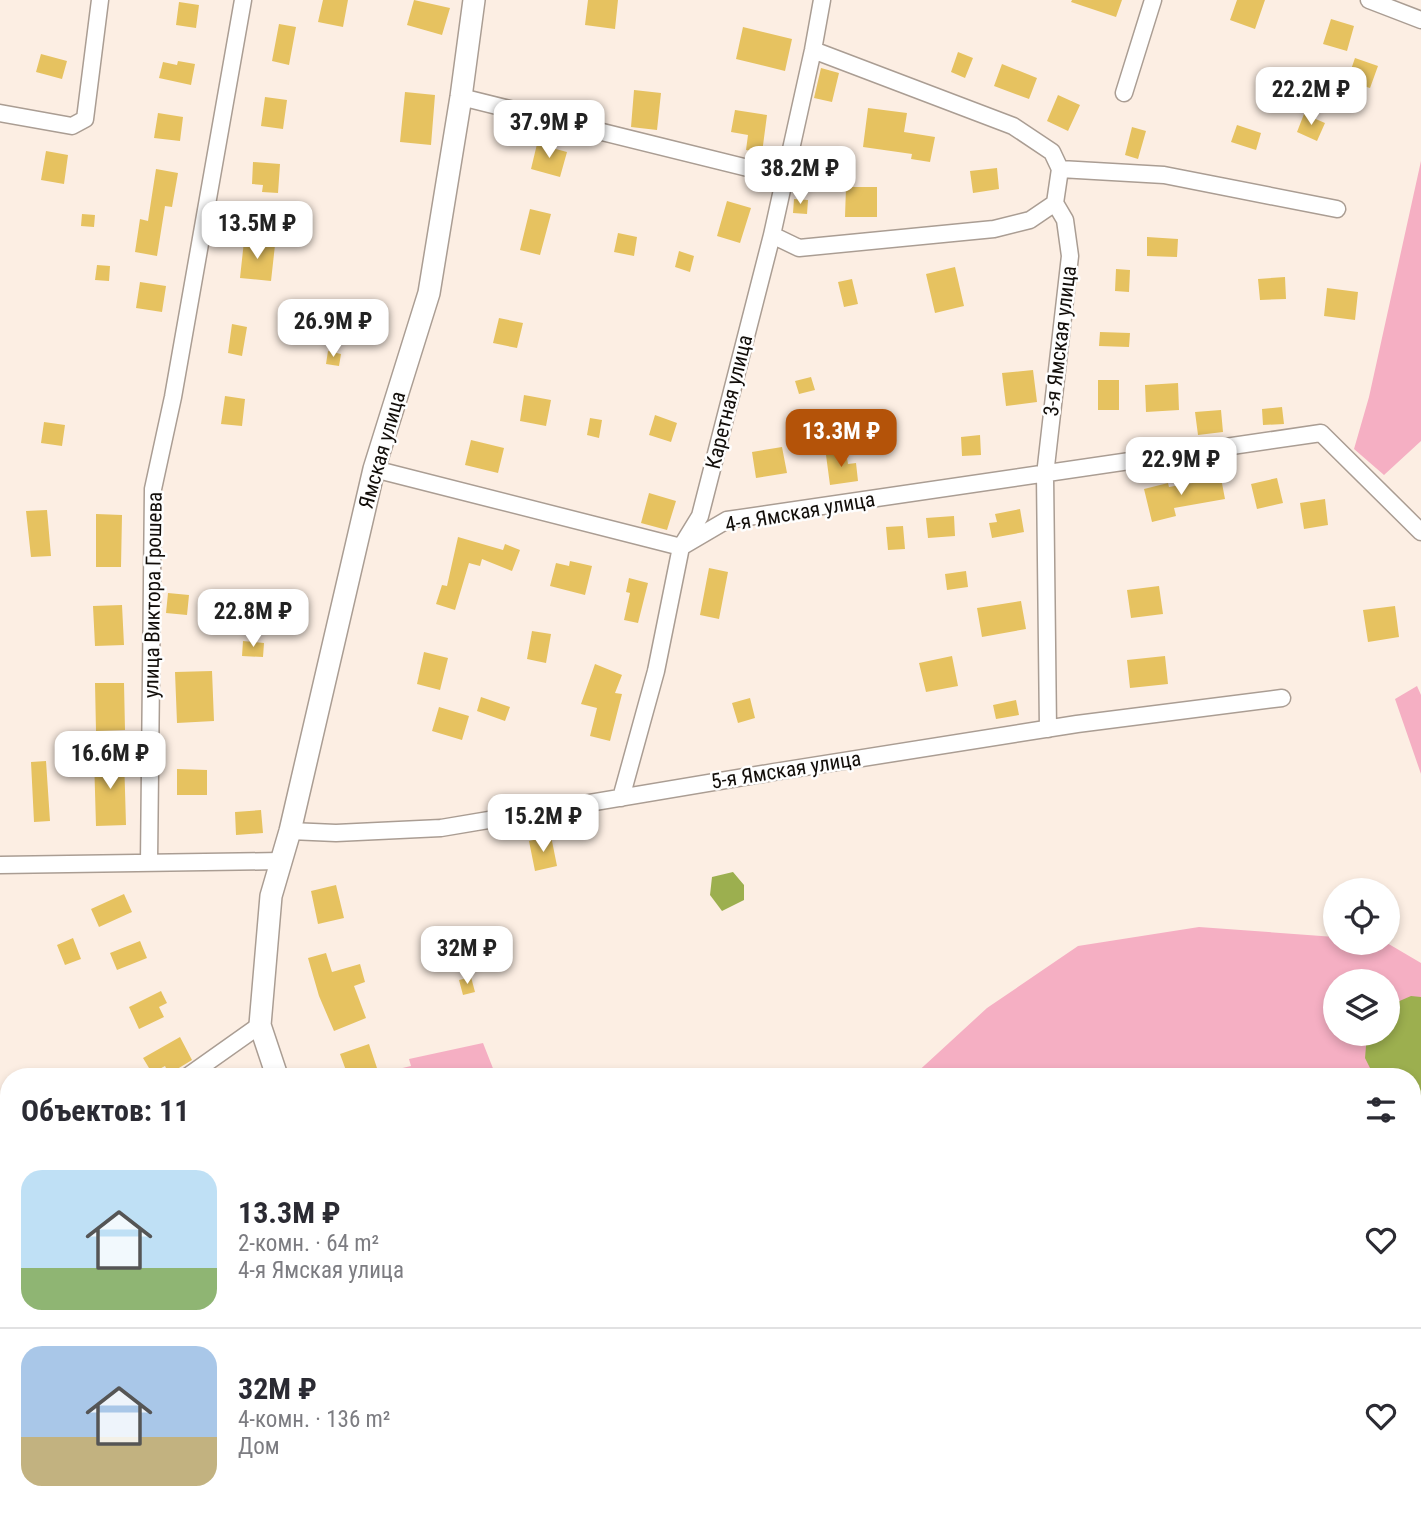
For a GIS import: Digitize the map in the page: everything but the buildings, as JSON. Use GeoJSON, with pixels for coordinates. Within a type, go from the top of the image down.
{"type":"FeatureCollection","features":[{"type":"Feature","properties":{"kind":"street"},"geometry":{"type":"LineString","coordinates":[[0,113],[72,126],[85,119],[100,0]]}},
{"type":"Feature","properties":{"kind":"street","name":"улица Виктора Грошева"},"geometry":{"type":"LineString","coordinates":[[149,863],[153,489],[173,397],[243,0]]}},
{"type":"Feature","properties":{"kind":"street","name":"Ямская улица"},"geometry":{"type":"LineString","coordinates":[[260,1025],[271,896],[289,831],[374,469],[429,293],[474,0]]}},
{"type":"Feature","properties":{"kind":"street","name":"Каретная улица"},"geometry":{"type":"LineString","coordinates":[[621,798],[656,671],[681,547],[700,516],[772,235],[822,0]]}},
{"type":"Feature","properties":{"kind":"street"},"geometry":{"type":"LineString","coordinates":[[1124,93],[1153,0]]}},
{"type":"Feature","properties":{"kind":"street"},"geometry":{"type":"LineString","coordinates":[[1369,0],[1421,20]]}},
{"type":"Feature","properties":{"kind":"street"},"geometry":{"type":"LineString","coordinates":[[813,50],[1013,126],[1052,152],[1060,169],[1164,175],[1337,209]]}},
{"type":"Feature","properties":{"kind":"street"},"geometry":{"type":"LineString","coordinates":[[461,97],[783,177]]}},
{"type":"Feature","properties":{"kind":"street","name":"3-я Ямская улица"},"geometry":{"type":"LineString","coordinates":[[1048,729],[1045,475],[1070,256],[1065,220],[1055,203],[1060,169]]}},
{"type":"Feature","properties":{"kind":"street"},"geometry":{"type":"LineString","coordinates":[[772,235],[799,248],[994,229],[1030,220],[1055,203]]}},
{"type":"Feature","properties":{"kind":"street","name":"4-я Ямская улица"},"geometry":{"type":"LineString","coordinates":[[681,547],[727,520],[1321,433],[1421,532]]}},
{"type":"Feature","properties":{"kind":"street"},"geometry":{"type":"LineString","coordinates":[[374,469],[681,547]]}},
{"type":"Feature","properties":{"kind":"street","name":"5-я Ямская улица"},"geometry":{"type":"LineString","coordinates":[[289,831],[335,833],[441,828],[1048,729],[1282,698]]}},
{"type":"Feature","properties":{"kind":"street"},"geometry":{"type":"LineString","coordinates":[[0,865],[281,861]]}},
{"type":"Feature","properties":{"kind":"street"},"geometry":{"type":"LineString","coordinates":[[199,1068],[260,1025],[274,1068]]}},
{"type":"Feature","properties":{"kind":"shaded area"},"geometry":{"type":"Polygon","coordinates":[[[1421,161],[1421,441],[1384,475],[1354,449],[1369,397],[1421,161]]]}},
{"type":"Feature","properties":{"kind":"shaded area"},"geometry":{"type":"Polygon","coordinates":[[[1417,686],[1421,695],[1421,774],[1395,699],[1417,686]]]}},
{"type":"Feature","properties":{"kind":"shaded area"},"geometry":{"type":"Polygon","coordinates":[[[733,872],[744,885],[744,900],[722,911],[710,895],[712,877],[733,872]]]}},
{"type":"Feature","properties":{"kind":"shaded area"},"geometry":{"type":"Polygon","coordinates":[[[1199,927],[1323,936],[1323,955],[1400,955],[1400,951],[1421,963],[1421,1068],[922,1068],[987,1008],[1078,946],[1199,927]]]}},
{"type":"Feature","properties":{"kind":"shaded area"},"geometry":{"type":"Polygon","coordinates":[[[1411,996],[1421,997],[1421,1068],[1370,1068],[1365,1058],[1366,1046],[1400,1046],[1400,1001],[1411,996]]]}},
{"type":"Feature","properties":{"kind":"shaded area"},"geometry":{"type":"Polygon","coordinates":[[[483,1043],[493,1068],[402,1068],[411,1066],[409,1059],[483,1043]]]}}]}
